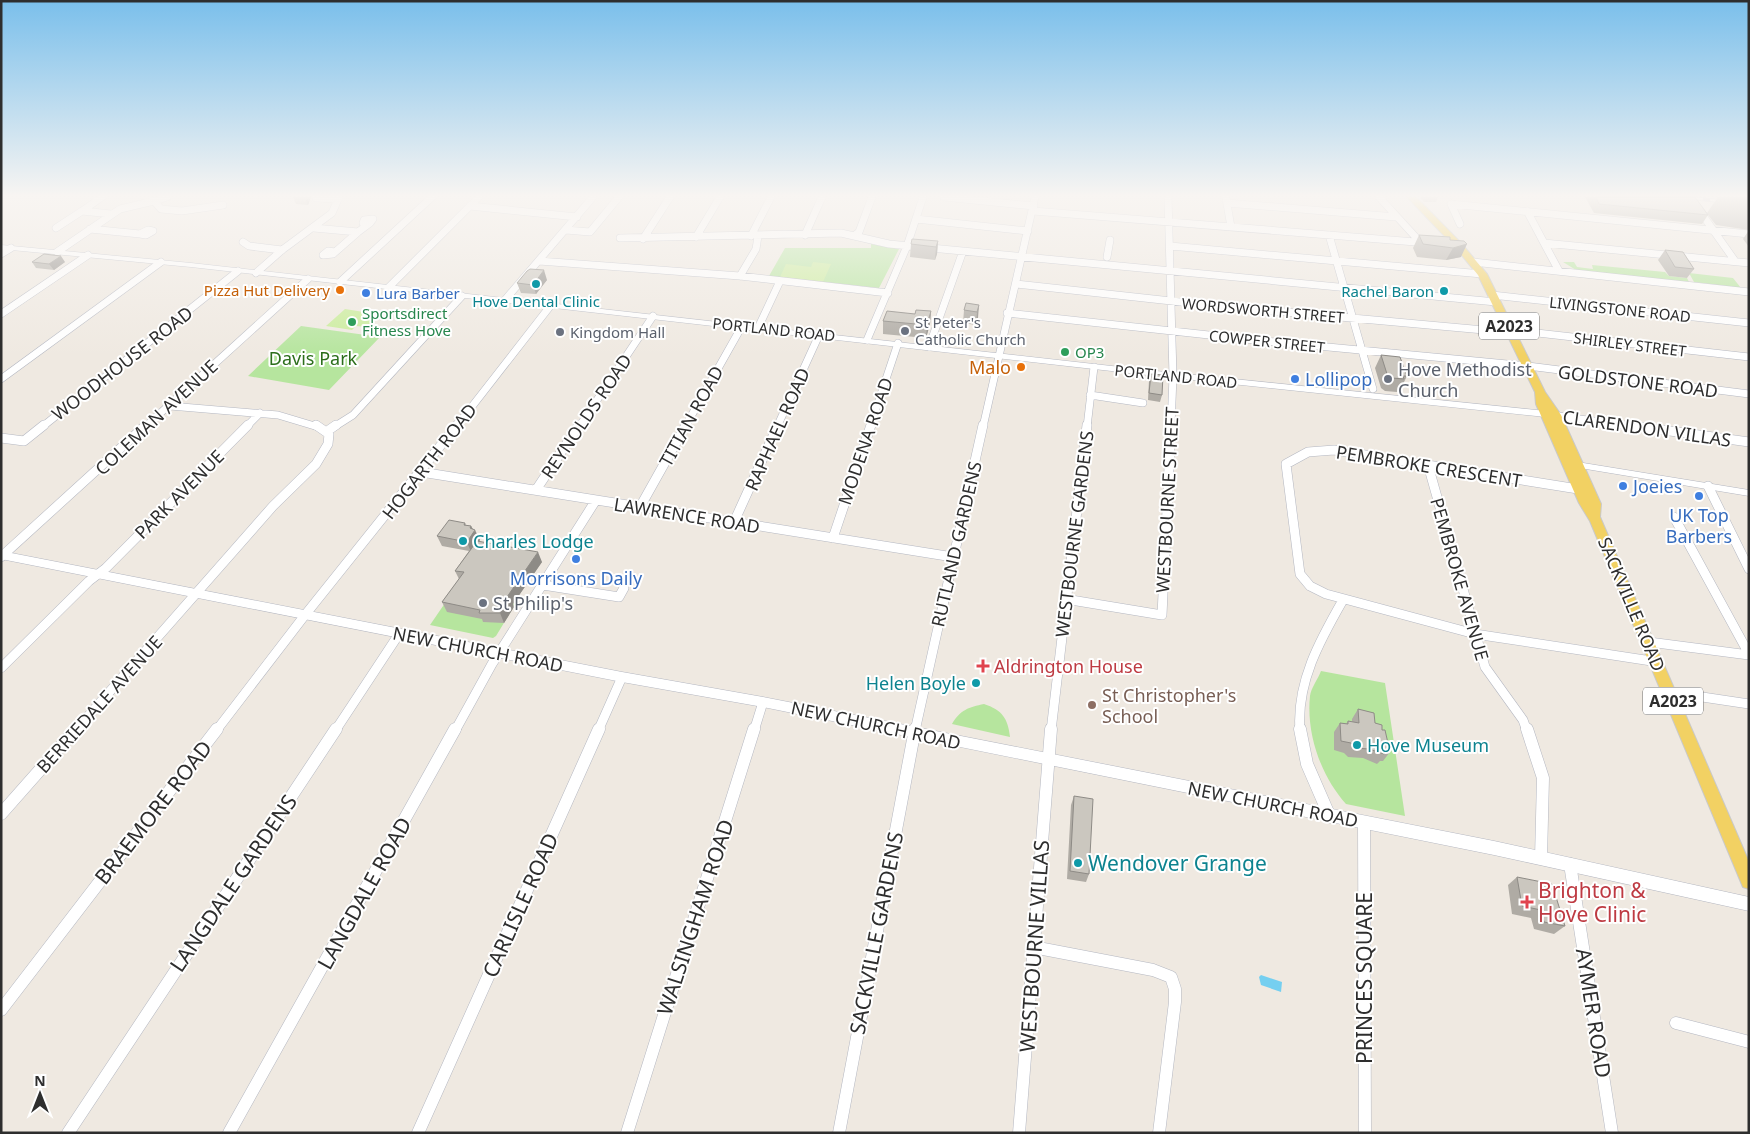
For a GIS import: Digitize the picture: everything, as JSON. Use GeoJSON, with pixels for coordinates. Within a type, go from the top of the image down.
{"type":"FeatureCollection","features":[{"type":"Feature","properties":{"kind":"main road","name":"SACKVILLE ROAD"},"geometry":{"type":"LineString","coordinates":[[1462,250],[1482,274],[1512,332],[1540,392],[1541,404],[1551,415],[1573,465],[1595,504],[1596,520]]}},
{"type":"Feature","properties":{"kind":"main road","name":"SACKVILLE ROAD"},"geometry":{"type":"LineString","coordinates":[[1573,465],[1578,489],[1596,520],[1658,662],[1749,881]]}},
{"type":"Feature","properties":{"kind":"main road","name":"NEW CHURCH ROAD"},"geometry":{"type":"LineString","coordinates":[[2,556],[500,654],[763,702],[1541,858],[1749,904]]}},
{"type":"Feature","properties":{"kind":"street","name":"PORTLAND ROAD"},"geometry":{"type":"LineString","coordinates":[[33,250],[161,262],[898,343],[1173,376],[1551,415]]}},
{"type":"Feature","properties":{"kind":"street"},"geometry":{"type":"LineString","coordinates":[[256,273],[282,250]]}},
{"type":"Feature","properties":{"kind":"street"},"geometry":{"type":"LineString","coordinates":[[340,282],[375,250]]}},
{"type":"Feature","properties":{"kind":"street"},"geometry":{"type":"LineString","coordinates":[[388,288],[426,250]]}},
{"type":"Feature","properties":{"kind":"street"},"geometry":{"type":"LineString","coordinates":[[504,301],[549,250]]}},
{"type":"Feature","properties":{"kind":"street"},"geometry":{"type":"LineString","coordinates":[[740,276],[756,250]]}},
{"type":"Feature","properties":{"kind":"street"},"geometry":{"type":"LineString","coordinates":[[867,340],[905,250]]}},
{"type":"Feature","properties":{"kind":"street","name":"LIVINGSTONE ROAD"},"geometry":{"type":"LineString","coordinates":[[951,250],[1022,257],[1106,262],[1170,273],[1345,289],[1494,299],[1749,323]]}},
{"type":"Feature","properties":{"kind":"street"},"geometry":{"type":"LineString","coordinates":[[998,356],[1024,250]]}},
{"type":"Feature","properties":{"kind":"street"},"geometry":{"type":"LineString","coordinates":[[1106,262],[1108,250]]}},
{"type":"Feature","properties":{"kind":"street","name":"WESTBOURNE STREET"},"geometry":{"type":"LineString","coordinates":[[1065,600],[1162,615],[1173,376],[1170,250]]}},
{"type":"Feature","properties":{"kind":"street"},"geometry":{"type":"LineString","coordinates":[[1214,250],[1482,274]]}},
{"type":"Feature","properties":{"kind":"street"},"geometry":{"type":"LineString","coordinates":[[1334,250],[1373,389]]}},
{"type":"Feature","properties":{"kind":"street"},"geometry":{"type":"LineString","coordinates":[[1547,250],[1558,272]]}},
{"type":"Feature","properties":{"kind":"street"},"geometry":{"type":"LineString","coordinates":[[1617,250],[1749,262]]}},
{"type":"Feature","properties":{"kind":"street"},"geometry":{"type":"LineString","coordinates":[[1727,250],[1735,261]]}},
{"type":"Feature","properties":{"kind":"street"},"geometry":{"type":"LineString","coordinates":[[929,347],[963,251]]}},
{"type":"Feature","properties":{"kind":"street"},"geometry":{"type":"LineString","coordinates":[[1,314],[88,255]]}},
{"type":"Feature","properties":{"kind":"street"},"geometry":{"type":"LineString","coordinates":[[539,261],[740,276],[888,293]]}},
{"type":"Feature","properties":{"kind":"street"},"geometry":{"type":"LineString","coordinates":[[1,379],[161,262]]}},
{"type":"Feature","properties":{"kind":"street"},"geometry":{"type":"LineString","coordinates":[[1473,262],[1749,292]]}},
{"type":"Feature","properties":{"kind":"street","name":"WOODHOUSE ROAD"},"geometry":{"type":"LineString","coordinates":[[1,438],[24,441],[238,271]]}},
{"type":"Feature","properties":{"kind":"street","name":"COLEMAN AVENUE"},"geometry":{"type":"LineString","coordinates":[[2,556],[170,406],[212,365],[308,279]]}},
{"type":"Feature","properties":{"kind":"street"},"geometry":{"type":"LineString","coordinates":[[758,328],[780,281]]}},
{"type":"Feature","properties":{"kind":"street","name":"WORDSWORTH STREET"},"geometry":{"type":"LineString","coordinates":[[1016,284],[1171,301],[1512,332]]}},
{"type":"Feature","properties":{"kind":"street"},"geometry":{"type":"LineString","coordinates":[[170,406],[260,413],[301,420],[326,432],[353,415],[462,296]]}},
{"type":"Feature","properties":{"kind":"street","name":"HOGARTH ROAD"},"geometry":{"type":"LineString","coordinates":[[305,615],[421,472],[551,305]]}},
{"type":"Feature","properties":{"kind":"street","name":"COWPER STREET"},"geometry":{"type":"LineString","coordinates":[[1008,313],[1172,332],[1528,366]]}},
{"type":"Feature","properties":{"kind":"street","name":"REYNOLDS ROAD"},"geometry":{"type":"LineString","coordinates":[[536,490],[653,316]]}},
{"type":"Feature","properties":{"kind":"street","name":"TITIAN ROAD"},"geometry":{"type":"LineString","coordinates":[[640,507],[742,326]]}},
{"type":"Feature","properties":{"kind":"street","name":"SHIRLEY STREET"},"geometry":{"type":"LineString","coordinates":[[1512,332],[1749,358]]}},
{"type":"Feature","properties":{"kind":"street","name":"RAPHAEL ROAD"},"geometry":{"type":"LineString","coordinates":[[734,522],[819,335]]}},
{"type":"Feature","properties":{"kind":"street","name":"MODENA ROAD"},"geometry":{"type":"LineString","coordinates":[[833,538],[898,343]]}},
{"type":"Feature","properties":{"kind":"street","name":"RUTLAND GARDENS"},"geometry":{"type":"LineString","coordinates":[[914,733],[998,356]]}},
{"type":"Feature","properties":{"kind":"street","name":"GOLDSTONE ROAD"},"geometry":{"type":"LineString","coordinates":[[1528,366],[1749,394]]}},
{"type":"Feature","properties":{"kind":"street","name":"WESTBOURNE GARDENS"},"geometry":{"type":"LineString","coordinates":[[1048,760],[1065,600],[1094,367]]}},
{"type":"Feature","properties":{"kind":"street"},"geometry":{"type":"LineString","coordinates":[[1090,395],[1143,403]]}},
{"type":"Feature","properties":{"kind":"street","name":"PARK AVENUE"},"geometry":{"type":"LineString","coordinates":[[1,668],[260,413]]}},
{"type":"Feature","properties":{"kind":"street","name":"CLARENDON VILLAS"},"geometry":{"type":"LineString","coordinates":[[1551,415],[1749,442]]}},
{"type":"Feature","properties":{"kind":"street","name":"BERRIEDALE AVENUE"},"geometry":{"type":"LineString","coordinates":[[1,814],[273,506],[320,458],[328,443],[328,434],[326,432]]}},
{"type":"Feature","properties":{"kind":"street","name":"PEMBROKE CRESCENT"},"geometry":{"type":"LineString","coordinates":[[1578,489],[1334,450],[1317,450],[1302,454],[1286,464],[1300,574],[1310,586],[1343,600],[1474,634],[1658,662]]}},
{"type":"Feature","properties":{"kind":"street","name":"PEMBROKE AVENUE"},"geometry":{"type":"LineString","coordinates":[[1428,465],[1474,634],[1485,667],[1523,720],[1534,748],[1542,778],[1541,858]]}},
{"type":"Feature","properties":{"kind":"street"},"geometry":{"type":"LineString","coordinates":[[1573,465],[1749,493]]}},
{"type":"Feature","properties":{"kind":"street","name":"LAWRENCE ROAD"},"geometry":{"type":"LineString","coordinates":[[421,472],[953,557]]}},
{"type":"Feature","properties":{"kind":"street"},"geometry":{"type":"LineString","coordinates":[[1708,486],[1749,569]]}},
{"type":"Feature","properties":{"kind":"street"},"geometry":{"type":"LineString","coordinates":[[500,654],[596,500]]}},
{"type":"Feature","properties":{"kind":"street"},"geometry":{"type":"LineString","coordinates":[[1674,517],[1749,655]]}},
{"type":"Feature","properties":{"kind":"street"},"geometry":{"type":"LineString","coordinates":[[543,585],[619,597],[624,588]]}},
{"type":"Feature","properties":{"kind":"street"},"geometry":{"type":"LineString","coordinates":[[1330,817],[1307,763],[1301,741],[1299,703],[1309,663],[1325,629],[1343,600]]}},
{"type":"Feature","properties":{"kind":"street","name":"BRAEMORE ROAD"},"geometry":{"type":"LineString","coordinates":[[1,1010],[305,615]]}},
{"type":"Feature","properties":{"kind":"street","name":"LANGDALE GARDENS"},"geometry":{"type":"LineString","coordinates":[[68,1133],[399,634]]}},
{"type":"Feature","properties":{"kind":"street"},"geometry":{"type":"LineString","coordinates":[[1649,642],[1749,655]]}},
{"type":"Feature","properties":{"kind":"street","name":"LANGDALE ROAD"},"geometry":{"type":"LineString","coordinates":[[229,1133],[500,654]]}},
{"type":"Feature","properties":{"kind":"street","name":"CARLISLE ROAD"},"geometry":{"type":"LineString","coordinates":[[418,1133],[622,677]]}},
{"type":"Feature","properties":{"kind":"street"},"geometry":{"type":"LineString","coordinates":[[1669,692],[1749,704]]}},
{"type":"Feature","properties":{"kind":"street","name":"WALSINGHAM ROAD"},"geometry":{"type":"LineString","coordinates":[[627,1133],[763,702]]}},
{"type":"Feature","properties":{"kind":"street","name":"SACKVILLE GARDENS"},"geometry":{"type":"LineString","coordinates":[[839,1133],[914,733]]}},
{"type":"Feature","properties":{"kind":"street","name":"WESTBOURNE VILLAS"},"geometry":{"type":"LineString","coordinates":[[1019,1133],[1048,760]]}},
{"type":"Feature","properties":{"kind":"street","name":"PRINCES SQUARE"},"geometry":{"type":"LineString","coordinates":[[1364,823],[1363,1055],[1365,1133]]}},
{"type":"Feature","properties":{"kind":"street","name":"AYMER ROAD"},"geometry":{"type":"LineString","coordinates":[[1570,864],[1612,1133]]}},
{"type":"Feature","properties":{"kind":"street"},"geometry":{"type":"LineString","coordinates":[[1033,947],[1153,970],[1171,977],[1175,989],[1175,1002],[1159,1133]]}},
{"type":"Feature","properties":{"kind":"street"},"geometry":{"type":"LineString","coordinates":[[1676,1023],[1749,1042]]}},
{"type":"Feature","properties":{"kind":"green space"},"geometry":{"type":"Polygon","coordinates":[[[784,250],[899,250],[879,288],[769,276],[784,250]]]}},
{"type":"Feature","properties":{"kind":"green space"},"geometry":{"type":"Polygon","coordinates":[[[813,262],[831,264],[823,282],[780,277],[786,264],[811,267],[813,262]]]}},
{"type":"Feature","properties":{"kind":"green space"},"geometry":{"type":"Polygon","coordinates":[[[1563,262],[1574,262],[1577,267],[1593,269],[1592,265],[1665,272],[1669,276],[1687,278],[1689,282],[1576,270],[1563,262]]]}},
{"type":"Feature","properties":{"kind":"green space"},"geometry":{"type":"Polygon","coordinates":[[[1689,273],[1733,278],[1741,288],[1694,282],[1689,273]]]}},
{"type":"Feature","properties":{"kind":"green space","name":"Sportsdirect Fitness Hove"},"geometry":{"type":"Polygon","coordinates":[[[345,309],[370,313],[366,317],[377,319],[368,327],[356,326],[352,330],[326,326],[345,309]]]}},
{"type":"Feature","properties":{"kind":"green space","name":"Davis Park"},"geometry":{"type":"Polygon","coordinates":[[[301,326],[380,337],[329,390],[248,376],[301,326]]]}},
{"type":"Feature","properties":{"kind":"green space"},"geometry":{"type":"Polygon","coordinates":[[[456,587],[518,600],[493,638],[430,625],[456,587]]]}},
{"type":"Feature","properties":{"kind":"green space"},"geometry":{"type":"Polygon","coordinates":[[[1321,671],[1385,683],[1405,816],[1346,804],[1329,781],[1317,754],[1310,725],[1310,696],[1321,671]]]}},
{"type":"Feature","properties":{"kind":"green space"},"geometry":{"type":"Polygon","coordinates":[[[984,704],[1000,712],[1008,725],[1010,737],[952,724],[958,715],[965,710],[984,704]]]}},
{"type":"Feature","properties":{"kind":"water"},"geometry":{"type":"Polygon","coordinates":[[[1261,975],[1282,982],[1281,992],[1261,985],[1259,977],[1261,975]]]}},
{"type":"Feature","properties":{"kind":"building"},"geometry":{"type":"Polygon","coordinates":[[[1665,250],[1683,252],[1694,269],[1675,267],[1665,250]]]}},
{"type":"Feature","properties":{"kind":"building"},"geometry":{"type":"Polygon","coordinates":[[[44,254],[61,256],[49,264],[32,262],[44,254]]]}},
{"type":"Feature","properties":{"kind":"building"},"geometry":{"type":"Polygon","coordinates":[[[530,269],[544,270],[533,285],[517,283],[527,271],[530,269]]]}},
{"type":"Feature","properties":{"kind":"building"},"geometry":{"type":"Polygon","coordinates":[[[966,303],[979,305],[977,312],[964,310],[966,303]]]}},
{"type":"Feature","properties":{"kind":"building"},"geometry":{"type":"Polygon","coordinates":[[[916,310],[931,311],[927,325],[883,321],[887,311],[915,314],[916,310]]]}},
{"type":"Feature","properties":{"kind":"building"},"geometry":{"type":"Polygon","coordinates":[[[1381,355],[1400,357],[1407,376],[1403,376],[1404,379],[1392,378],[1387,374],[1381,355]]]}},
{"type":"Feature","properties":{"kind":"building"},"geometry":{"type":"Polygon","coordinates":[[[1151,374],[1163,375],[1162,395],[1149,393],[1151,374]]]}},
{"type":"Feature","properties":{"kind":"building"},"geometry":{"type":"Polygon","coordinates":[[[449,520],[465,523],[464,525],[471,526],[470,528],[475,530],[467,542],[437,536],[449,520]]]}},
{"type":"Feature","properties":{"kind":"building"},"geometry":{"type":"Polygon","coordinates":[[[477,541],[538,552],[507,597],[510,598],[500,613],[479,613],[480,610],[442,602],[464,572],[455,571],[477,541]]]}},
{"type":"Feature","properties":{"kind":"building"},"geometry":{"type":"Polygon","coordinates":[[[1358,709],[1374,713],[1375,723],[1382,725],[1382,730],[1385,730],[1390,752],[1386,751],[1384,754],[1369,749],[1355,748],[1351,743],[1341,741],[1340,723],[1348,724],[1348,721],[1359,723],[1358,709]]]}},
{"type":"Feature","properties":{"kind":"building"},"geometry":{"type":"Polygon","coordinates":[[[1074,796],[1093,799],[1089,874],[1070,871],[1074,796]]]}},
{"type":"Feature","properties":{"kind":"building"},"geometry":{"type":"Polygon","coordinates":[[[1517,877],[1552,884],[1565,926],[1544,922],[1541,910],[1522,906],[1517,877]]]}},
{"type":"Feature","properties":{"kind":"place","name":"Hove Dental Clinic"},"geometry":{"type":"Point","coordinates":[536,284]}},
{"type":"Feature","properties":{"kind":"place","name":"Pizza Hut Delivery"},"geometry":{"type":"Point","coordinates":[340,290]}},
{"type":"Feature","properties":{"kind":"place","name":"Rachel Baron"},"geometry":{"type":"Point","coordinates":[1444,291]}},
{"type":"Feature","properties":{"kind":"place","name":"Lura Barber"},"geometry":{"type":"Point","coordinates":[366,293]}},
{"type":"Feature","properties":{"kind":"place","name":"Sportsdirect Fitness Hove"},"geometry":{"type":"Point","coordinates":[352,322]}},
{"type":"Feature","properties":{"kind":"place","name":"St Peter's Catholic Church"},"geometry":{"type":"Point","coordinates":[905,331]}},
{"type":"Feature","properties":{"kind":"place","name":"Kingdom Hall"},"geometry":{"type":"Point","coordinates":[560,332]}},
{"type":"Feature","properties":{"kind":"place","name":"OP3"},"geometry":{"type":"Point","coordinates":[1065,352]}},
{"type":"Feature","properties":{"kind":"place","name":"Malo"},"geometry":{"type":"Point","coordinates":[1021,367]}},
{"type":"Feature","properties":{"kind":"place","name":"Lollipop"},"geometry":{"type":"Point","coordinates":[1295,379]}},
{"type":"Feature","properties":{"kind":"place","name":"Hove Methodist Church"},"geometry":{"type":"Point","coordinates":[1388,379]}},
{"type":"Feature","properties":{"kind":"place","name":"Joeies"},"geometry":{"type":"Point","coordinates":[1623,486]}},
{"type":"Feature","properties":{"kind":"place","name":"UK Top Barbers"},"geometry":{"type":"Point","coordinates":[1699,496]}},
{"type":"Feature","properties":{"kind":"place","name":"Charles Lodge"},"geometry":{"type":"Point","coordinates":[463,541]}},
{"type":"Feature","properties":{"kind":"place","name":"Morrisons Daily"},"geometry":{"type":"Point","coordinates":[576,559]}},
{"type":"Feature","properties":{"kind":"place","name":"St Philip's"},"geometry":{"type":"Point","coordinates":[483,603]}},
{"type":"Feature","properties":{"kind":"place","name":"Aldrington House"},"geometry":{"type":"Point","coordinates":[983,666]}},
{"type":"Feature","properties":{"kind":"place","name":"Helen Boyle"},"geometry":{"type":"Point","coordinates":[976,683]}},
{"type":"Feature","properties":{"kind":"place","name":"St Christopher's School"},"geometry":{"type":"Point","coordinates":[1092,705]}},
{"type":"Feature","properties":{"kind":"place","name":"Hove Museum"},"geometry":{"type":"Point","coordinates":[1357,745]}},
{"type":"Feature","properties":{"kind":"place","name":"Wendover Grange"},"geometry":{"type":"Point","coordinates":[1078,863]}},
{"type":"Feature","properties":{"kind":"place","name":"Brighton & Hove Clinic"},"geometry":{"type":"Point","coordinates":[1527,902]}}]}
